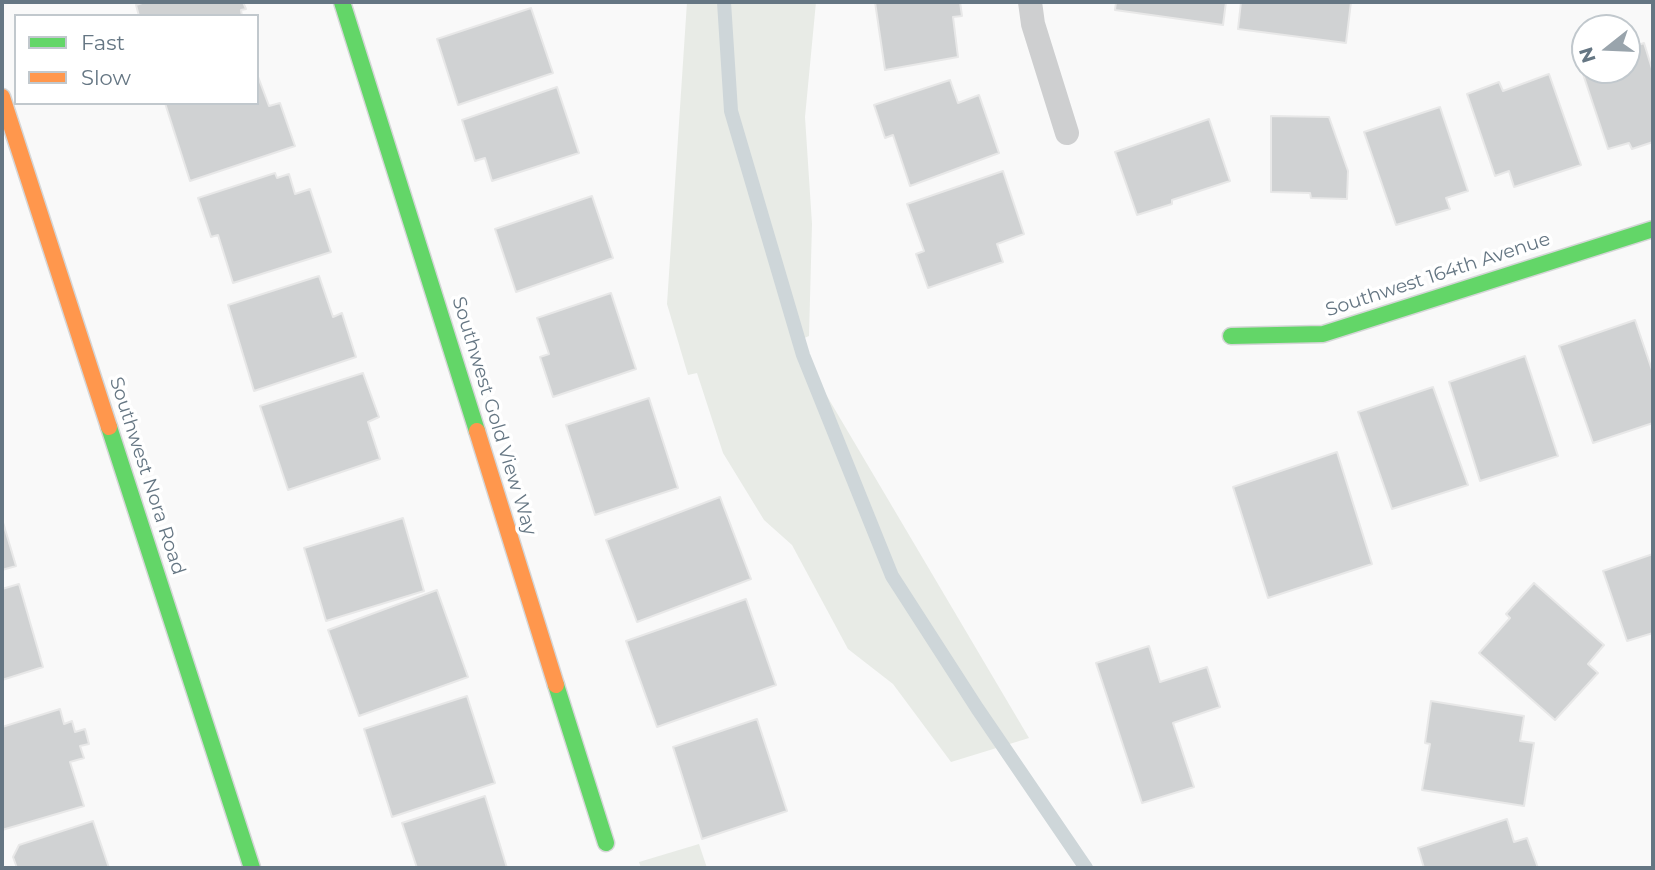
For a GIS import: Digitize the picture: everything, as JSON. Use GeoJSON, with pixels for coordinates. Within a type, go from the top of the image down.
{"type":"FeatureCollection","features":[{"type":"Feature","properties":{"kind":"street","name":"Southwest Gold View Way"},"geometry":{"type":"LineString","coordinates":[[342,2],[606,843]]}},
{"type":"Feature","properties":{"kind":"street","name":"Southwest Nora Road"},"geometry":{"type":"LineString","coordinates":[[2,97],[252,868]]}},
{"type":"Feature","properties":{"kind":"street","name":"Southwest 164th Avenue"},"geometry":{"type":"LineString","coordinates":[[1231,336],[1322,334],[1653,229]]}},
{"type":"Feature","properties":{"kind":"lane"},"geometry":{"type":"LineString","coordinates":[[1030,2],[1033,24],[1067,132]]}},
{"type":"Feature","properties":{"kind":"shaded area"},"geometry":{"type":"Polygon","coordinates":[[[687,2],[816,2],[805,117],[812,224],[809,336],[795,342],[1029,738],[951,762],[893,684],[848,649],[792,545],[764,520],[723,453],[697,373],[688,375],[667,304],[687,2]]]}},
{"type":"Feature","properties":{"kind":"shaded area"},"geometry":{"type":"Polygon","coordinates":[[[699,844],[707,868],[641,868],[639,862],[699,844]]]}},
{"type":"Feature","properties":{"kind":"building"},"geometry":{"type":"Polygon","coordinates":[[[145,2],[243,2],[246,9],[241,10],[242,14],[138,14],[136,5],[145,2]]]}},
{"type":"Feature","properties":{"kind":"building"},"geometry":{"type":"Polygon","coordinates":[[[875,2],[960,2],[962,16],[953,17],[958,57],[885,70],[875,2]]]}},
{"type":"Feature","properties":{"kind":"building"},"geometry":{"type":"Polygon","coordinates":[[[1116,2],[1226,2],[1223,25],[1115,10],[1116,2]]]}},
{"type":"Feature","properties":{"kind":"building"},"geometry":{"type":"Polygon","coordinates":[[[1241,2],[1351,2],[1346,43],[1238,29],[1241,2]]]}},
{"type":"Feature","properties":{"kind":"building"},"geometry":{"type":"Polygon","coordinates":[[[531,8],[553,73],[458,105],[437,39],[531,8]]]}},
{"type":"Feature","properties":{"kind":"building"},"geometry":{"type":"Polygon","coordinates":[[[1644,43],[1653,72],[1653,142],[1632,149],[1629,143],[1608,149],[1586,84],[1641,84],[1641,44],[1644,43]]]}},
{"type":"Feature","properties":{"kind":"building"},"geometry":{"type":"Polygon","coordinates":[[[1549,74],[1581,165],[1514,187],[1509,171],[1495,176],[1467,94],[1499,82],[1503,91],[1549,74]]]}},
{"type":"Feature","properties":{"kind":"building"},"geometry":{"type":"Polygon","coordinates":[[[259,79],[269,106],[280,103],[295,146],[190,181],[166,105],[259,105],[259,79]]]}},
{"type":"Feature","properties":{"kind":"building"},"geometry":{"type":"Polygon","coordinates":[[[950,80],[958,103],[979,95],[999,153],[910,186],[893,135],[885,138],[874,105],[950,80]]]}},
{"type":"Feature","properties":{"kind":"building"},"geometry":{"type":"Polygon","coordinates":[[[557,87],[579,153],[492,181],[485,158],[475,161],[462,120],[557,87]]]}},
{"type":"Feature","properties":{"kind":"building"},"geometry":{"type":"Polygon","coordinates":[[[1440,107],[1468,191],[1446,198],[1450,209],[1396,225],[1364,132],[1440,107]]]}},
{"type":"Feature","properties":{"kind":"building"},"geometry":{"type":"Polygon","coordinates":[[[1271,116],[1329,117],[1348,171],[1347,199],[1311,198],[1310,193],[1271,192],[1271,116]]]}},
{"type":"Feature","properties":{"kind":"building"},"geometry":{"type":"Polygon","coordinates":[[[1209,119],[1230,181],[1137,215],[1115,152],[1209,119]]]}},
{"type":"Feature","properties":{"kind":"building"},"geometry":{"type":"Polygon","coordinates":[[[1003,171],[1024,234],[997,244],[1003,262],[928,288],[916,254],[924,251],[907,204],[1003,171]]]}},
{"type":"Feature","properties":{"kind":"building"},"geometry":{"type":"Polygon","coordinates":[[[275,173],[277,178],[289,174],[295,194],[310,189],[331,252],[233,283],[218,235],[211,237],[198,198],[275,173]]]}},
{"type":"Feature","properties":{"kind":"building"},"geometry":{"type":"Polygon","coordinates":[[[592,196],[613,258],[516,292],[495,229],[592,196]]]}},
{"type":"Feature","properties":{"kind":"building"},"geometry":{"type":"Polygon","coordinates":[[[319,276],[333,317],[342,313],[356,357],[254,391],[228,305],[319,276]]]}},
{"type":"Feature","properties":{"kind":"building"},"geometry":{"type":"Polygon","coordinates":[[[611,293],[636,369],[553,397],[540,357],[549,354],[537,318],[611,293]]]}},
{"type":"Feature","properties":{"kind":"building"},"geometry":{"type":"Polygon","coordinates":[[[1635,320],[1653,373],[1653,423],[1593,443],[1559,346],[1635,320]]]}},
{"type":"Feature","properties":{"kind":"building"},"geometry":{"type":"Polygon","coordinates":[[[1525,356],[1558,456],[1480,481],[1449,382],[1525,356]]]}},
{"type":"Feature","properties":{"kind":"building"},"geometry":{"type":"Polygon","coordinates":[[[363,373],[379,417],[368,422],[380,459],[288,490],[260,406],[363,373]]]}},
{"type":"Feature","properties":{"kind":"building"},"geometry":{"type":"Polygon","coordinates":[[[1433,387],[1468,485],[1392,509],[1358,412],[1433,387]]]}},
{"type":"Feature","properties":{"kind":"building"},"geometry":{"type":"Polygon","coordinates":[[[649,398],[678,488],[595,515],[566,425],[649,398]]]}},
{"type":"Feature","properties":{"kind":"building"},"geometry":{"type":"Polygon","coordinates":[[[1337,452],[1372,564],[1268,598],[1233,487],[1337,452]]]}},
{"type":"Feature","properties":{"kind":"building"},"geometry":{"type":"Polygon","coordinates":[[[720,497],[751,579],[637,622],[606,540],[720,497]]]}},
{"type":"Feature","properties":{"kind":"building"},"geometry":{"type":"Polygon","coordinates":[[[403,518],[424,591],[326,621],[304,548],[403,518]]]}},
{"type":"Feature","properties":{"kind":"building"},"geometry":{"type":"Polygon","coordinates":[[[2,519],[16,566],[2,570],[2,519]]]}},
{"type":"Feature","properties":{"kind":"building"},"geometry":{"type":"Polygon","coordinates":[[[1653,554],[1653,633],[1627,641],[1603,571],[1653,554]]]}},
{"type":"Feature","properties":{"kind":"building"},"geometry":{"type":"Polygon","coordinates":[[[1534,583],[1604,645],[1588,664],[1598,673],[1555,720],[1479,653],[1510,618],[1506,614],[1534,583]]]}},
{"type":"Feature","properties":{"kind":"building"},"geometry":{"type":"Polygon","coordinates":[[[19,584],[43,667],[2,680],[2,589],[19,584]]]}},
{"type":"Feature","properties":{"kind":"building"},"geometry":{"type":"Polygon","coordinates":[[[437,590],[468,677],[359,716],[328,630],[437,590]]]}},
{"type":"Feature","properties":{"kind":"building"},"geometry":{"type":"Polygon","coordinates":[[[746,599],[776,685],[657,727],[626,641],[746,599]]]}},
{"type":"Feature","properties":{"kind":"building"},"geometry":{"type":"Polygon","coordinates":[[[1149,646],[1160,682],[1207,667],[1220,707],[1173,723],[1194,787],[1142,803],[1096,663],[1149,646]]]}},
{"type":"Feature","properties":{"kind":"building"},"geometry":{"type":"Polygon","coordinates":[[[467,696],[495,783],[392,817],[364,729],[467,696]]]}},
{"type":"Feature","properties":{"kind":"building"},"geometry":{"type":"Polygon","coordinates":[[[1431,701],[1524,716],[1520,741],[1534,743],[1524,806],[1422,790],[1430,744],[1425,743],[1431,701]]]}},
{"type":"Feature","properties":{"kind":"building"},"geometry":{"type":"Polygon","coordinates":[[[60,709],[64,724],[72,721],[75,732],[85,729],[89,744],[80,746],[84,758],[70,762],[84,806],[2,830],[2,727],[60,709]]]}},
{"type":"Feature","properties":{"kind":"building"},"geometry":{"type":"Polygon","coordinates":[[[757,719],[787,811],[702,839],[673,747],[757,719]]]}},
{"type":"Feature","properties":{"kind":"building"},"geometry":{"type":"Polygon","coordinates":[[[485,796],[507,868],[417,868],[402,823],[485,796]]]}},
{"type":"Feature","properties":{"kind":"building"},"geometry":{"type":"Polygon","coordinates":[[[1507,819],[1514,842],[1527,838],[1538,868],[1424,868],[1418,848],[1507,819]]]}},
{"type":"Feature","properties":{"kind":"building"},"geometry":{"type":"Polygon","coordinates":[[[93,821],[109,868],[17,868],[13,857],[19,845],[93,821]]]}},
{"type":"Feature","properties":{"kind":"waterway"},"geometry":{"type":"LineString","coordinates":[[724,2],[731,111],[803,355],[892,576],[977,708],[1086,868]]}},
{"type":"Feature","properties":{"kind":"traffic: fast"},"geometry":{"type":"LineString","coordinates":[[342,2],[477,431]]}},
{"type":"Feature","properties":{"kind":"traffic: fast"},"geometry":{"type":"LineString","coordinates":[[1231,336],[1323,334],[1653,229]]}},
{"type":"Feature","properties":{"kind":"traffic: fast"},"geometry":{"type":"LineString","coordinates":[[109,427],[252,868]]}},
{"type":"Feature","properties":{"kind":"traffic: fast"},"geometry":{"type":"LineString","coordinates":[[556,685],[606,843]]}},
{"type":"Feature","properties":{"kind":"traffic: slow"},"geometry":{"type":"LineString","coordinates":[[2,97],[109,427]]}},
{"type":"Feature","properties":{"kind":"traffic: slow"},"geometry":{"type":"LineString","coordinates":[[477,431],[556,685]]}}]}
